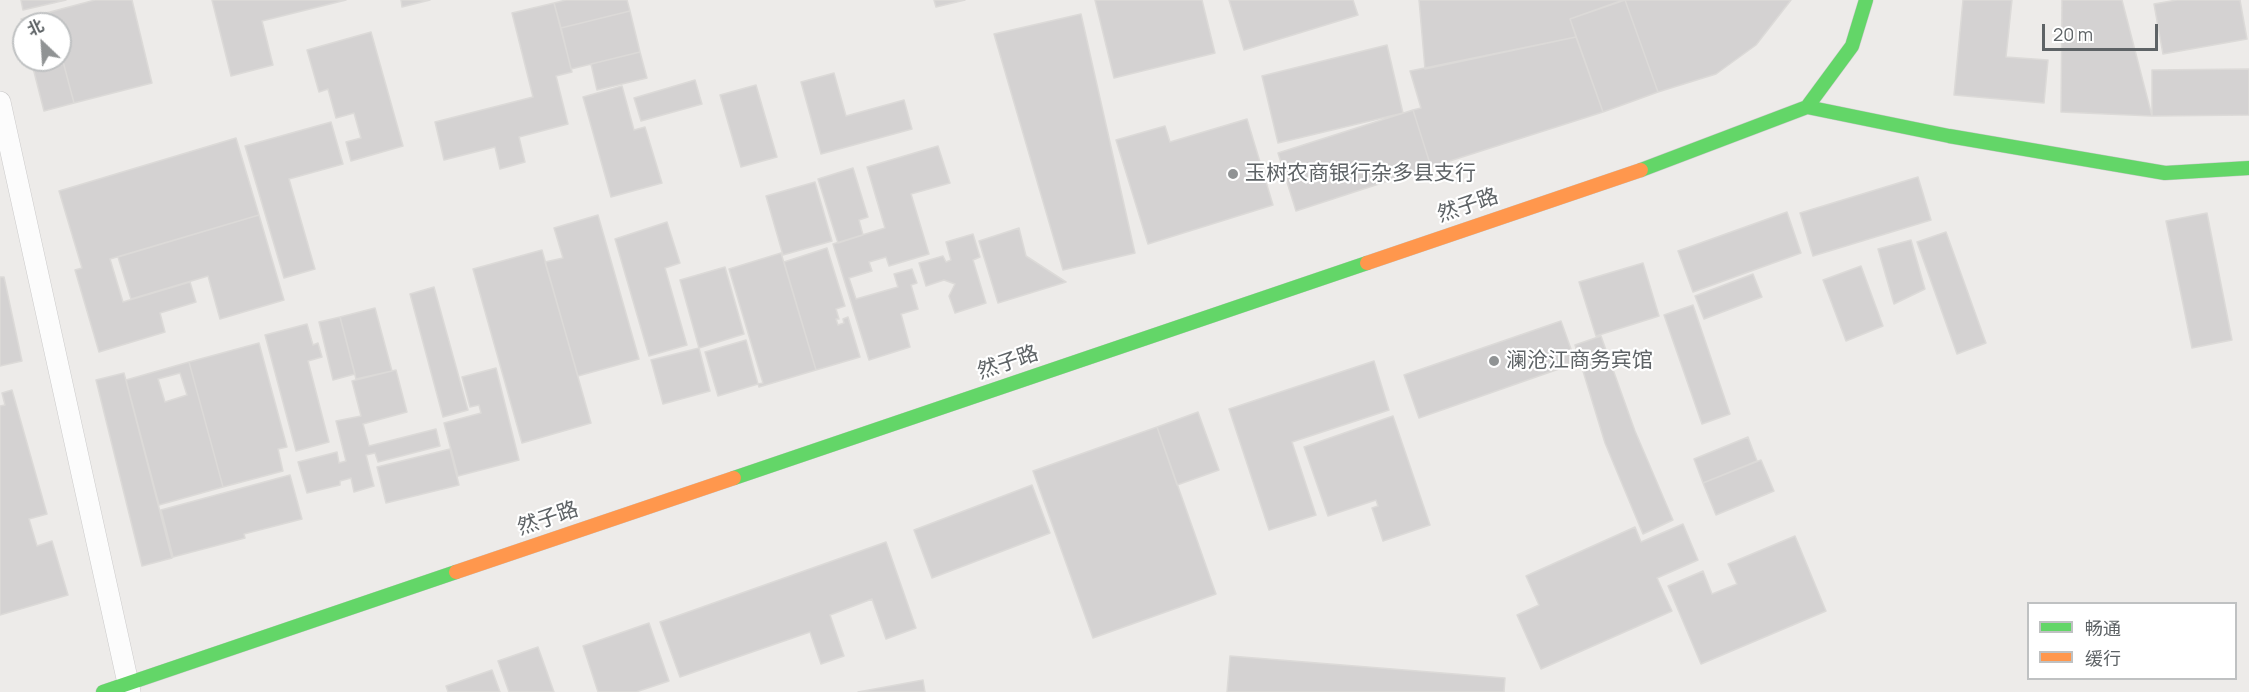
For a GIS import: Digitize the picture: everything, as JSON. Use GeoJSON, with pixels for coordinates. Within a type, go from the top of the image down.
{"type":"FeatureCollection","features":[{"type":"Feature","properties":{"kind":"main road"},"geometry":{"type":"LineString","coordinates":[[1866,0],[1852,46],[1807,107],[1949,136],[2165,172],[2249,168]]}},
{"type":"Feature","properties":{"kind":"main road","name":"然子路"},"geometry":{"type":"LineString","coordinates":[[103,692],[129,688],[1645,168],[1807,107]]}},
{"type":"Feature","properties":{"kind":"lane"},"geometry":{"type":"LineString","coordinates":[[0,102],[129,688]]}},
{"type":"Feature","properties":{"kind":"building"},"geometry":{"type":"Polygon","coordinates":[[[21,0],[66,0],[23,10],[21,0]]]}},
{"type":"Feature","properties":{"kind":"building"},"geometry":{"type":"Polygon","coordinates":[[[95,0],[132,0],[152,83],[74,103],[66,72],[72,72],[72,12],[50,12],[95,0]]]}},
{"type":"Feature","properties":{"kind":"building"},"geometry":{"type":"Polygon","coordinates":[[[212,0],[346,0],[262,21],[273,65],[231,76],[212,0]]]}},
{"type":"Feature","properties":{"kind":"building"},"geometry":{"type":"Polygon","coordinates":[[[401,0],[430,0],[402,7],[401,0]]]}},
{"type":"Feature","properties":{"kind":"building"},"geometry":{"type":"Polygon","coordinates":[[[566,0],[627,0],[630,11],[561,28],[554,3],[566,0]]]}},
{"type":"Feature","properties":{"kind":"building"},"geometry":{"type":"Polygon","coordinates":[[[934,0],[965,0],[936,7],[934,0]]]}},
{"type":"Feature","properties":{"kind":"building"},"geometry":{"type":"Polygon","coordinates":[[[1095,0],[1202,0],[1215,53],[1114,78],[1095,0]]]}},
{"type":"Feature","properties":{"kind":"building"},"geometry":{"type":"Polygon","coordinates":[[[1229,0],[1353,0],[1358,15],[1244,50],[1229,0]]]}},
{"type":"Feature","properties":{"kind":"building"},"geometry":{"type":"Polygon","coordinates":[[[1419,0],[1623,0],[1570,19],[1576,37],[1425,69],[1419,0]]]}},
{"type":"Feature","properties":{"kind":"building"},"geometry":{"type":"Polygon","coordinates":[[[1625,0],[1791,0],[1756,45],[1716,74],[1658,92],[1625,0]]]}},
{"type":"Feature","properties":{"kind":"building"},"geometry":{"type":"Polygon","coordinates":[[[1625,0],[1658,92],[1603,112],[1570,19],[1625,0]]]}},
{"type":"Feature","properties":{"kind":"building"},"geometry":{"type":"Polygon","coordinates":[[[1963,0],[2012,0],[2006,57],[2048,60],[2044,103],[1954,95],[1963,0]]]}},
{"type":"Feature","properties":{"kind":"building"},"geometry":{"type":"Polygon","coordinates":[[[2062,0],[2122,0],[2152,116],[2061,112],[2062,0]]]}},
{"type":"Feature","properties":{"kind":"building"},"geometry":{"type":"Polygon","coordinates":[[[2177,0],[2240,0],[2247,39],[2163,54],[2154,4],[2177,0]]]}},
{"type":"Feature","properties":{"kind":"building"},"geometry":{"type":"Polygon","coordinates":[[[554,3],[572,72],[556,76],[568,124],[519,137],[525,162],[500,169],[495,147],[444,160],[435,122],[533,97],[512,13],[554,3]]]}},
{"type":"Feature","properties":{"kind":"building"},"geometry":{"type":"Polygon","coordinates":[[[630,11],[640,52],[571,69],[561,28],[630,11]]]}},
{"type":"Feature","properties":{"kind":"building"},"geometry":{"type":"Polygon","coordinates":[[[1081,14],[1135,253],[1063,270],[994,34],[1081,14]]]}},
{"type":"Feature","properties":{"kind":"building"},"geometry":{"type":"Polygon","coordinates":[[[371,32],[403,146],[351,161],[346,142],[361,138],[354,113],[336,118],[328,89],[319,92],[307,50],[371,32]]]}},
{"type":"Feature","properties":{"kind":"building"},"geometry":{"type":"Polygon","coordinates":[[[1576,37],[1603,112],[1431,167],[1413,110],[1421,108],[1410,71],[1576,37]]]}},
{"type":"Feature","properties":{"kind":"building"},"geometry":{"type":"Polygon","coordinates":[[[1387,45],[1403,113],[1278,143],[1262,76],[1387,45]]]}},
{"type":"Feature","properties":{"kind":"building"},"geometry":{"type":"Polygon","coordinates":[[[640,52],[647,78],[597,90],[591,64],[640,52]]]}},
{"type":"Feature","properties":{"kind":"building"},"geometry":{"type":"Polygon","coordinates":[[[2249,69],[2249,115],[2152,116],[2152,70],[2249,69]]]}},
{"type":"Feature","properties":{"kind":"building"},"geometry":{"type":"Polygon","coordinates":[[[34,72],[66,72],[74,103],[44,111],[34,72]]]}},
{"type":"Feature","properties":{"kind":"building"},"geometry":{"type":"Polygon","coordinates":[[[834,73],[846,116],[904,100],[912,129],[821,154],[801,82],[834,73]]]}},
{"type":"Feature","properties":{"kind":"building"},"geometry":{"type":"Polygon","coordinates":[[[695,80],[702,104],[641,121],[634,98],[695,80]]]}},
{"type":"Feature","properties":{"kind":"building"},"geometry":{"type":"Polygon","coordinates":[[[756,85],[777,157],[741,167],[720,95],[756,85]]]}},
{"type":"Feature","properties":{"kind":"building"},"geometry":{"type":"Polygon","coordinates":[[[622,86],[634,130],[645,127],[662,183],[611,197],[583,97],[622,86]]]}},
{"type":"Feature","properties":{"kind":"building"},"geometry":{"type":"Polygon","coordinates":[[[1413,110],[1431,167],[1296,211],[1278,153],[1413,110]]]}},
{"type":"Feature","properties":{"kind":"building"},"geometry":{"type":"Polygon","coordinates":[[[1247,119],[1273,205],[1148,244],[1116,140],[1165,126],[1170,142],[1247,119]]]}},
{"type":"Feature","properties":{"kind":"building"},"geometry":{"type":"Polygon","coordinates":[[[331,122],[343,164],[289,179],[315,269],[284,278],[245,146],[331,122]]]}},
{"type":"Feature","properties":{"kind":"building"},"geometry":{"type":"Polygon","coordinates":[[[236,138],[259,215],[110,259],[123,302],[190,282],[196,302],[160,313],[165,332],[99,352],[75,270],[82,268],[59,191],[236,138]]]}},
{"type":"Feature","properties":{"kind":"building"},"geometry":{"type":"Polygon","coordinates":[[[938,146],[950,183],[911,194],[929,254],[889,266],[886,257],[869,262],[872,271],[849,278],[856,299],[898,287],[894,274],[912,269],[917,283],[911,285],[918,309],[901,314],[910,347],[869,360],[833,244],[885,228],[867,167],[938,146]]]}},
{"type":"Feature","properties":{"kind":"building"},"geometry":{"type":"Polygon","coordinates":[[[853,168],[868,217],[859,220],[863,235],[838,243],[818,179],[853,168]]]}},
{"type":"Feature","properties":{"kind":"building"},"geometry":{"type":"Polygon","coordinates":[[[1918,177],[1931,220],[1813,256],[1800,213],[1918,177]]]}},
{"type":"Feature","properties":{"kind":"building"},"geometry":{"type":"Polygon","coordinates":[[[815,182],[832,241],[783,255],[766,196],[815,182]]]}},
{"type":"Feature","properties":{"kind":"building"},"geometry":{"type":"Polygon","coordinates":[[[1787,212],[1801,253],[1693,292],[1678,251],[1787,212]]]}},
{"type":"Feature","properties":{"kind":"building"},"geometry":{"type":"Polygon","coordinates":[[[2207,213],[2232,340],[2192,348],[2166,221],[2207,213]]]}},
{"type":"Feature","properties":{"kind":"building"},"geometry":{"type":"Polygon","coordinates":[[[259,215],[284,300],[220,319],[208,276],[131,299],[118,257],[259,215]]]}},
{"type":"Feature","properties":{"kind":"building"},"geometry":{"type":"Polygon","coordinates":[[[598,215],[639,359],[578,376],[545,262],[563,258],[554,228],[598,215]]]}},
{"type":"Feature","properties":{"kind":"building"},"geometry":{"type":"Polygon","coordinates":[[[667,222],[680,263],[665,268],[687,345],[649,356],[615,239],[667,222]]]}},
{"type":"Feature","properties":{"kind":"building"},"geometry":{"type":"Polygon","coordinates":[[[1019,228],[1026,256],[1066,282],[998,303],[979,241],[1019,228]]]}},
{"type":"Feature","properties":{"kind":"building"},"geometry":{"type":"Polygon","coordinates":[[[1946,232],[1986,343],[1957,354],[1917,242],[1946,232]]]}},
{"type":"Feature","properties":{"kind":"building"},"geometry":{"type":"Polygon","coordinates":[[[973,234],[980,257],[973,260],[986,303],[955,313],[949,296],[955,284],[944,280],[926,286],[919,263],[943,256],[946,262],[951,260],[946,242],[973,234]]]}},
{"type":"Feature","properties":{"kind":"building"},"geometry":{"type":"Polygon","coordinates":[[[1911,240],[1925,289],[1894,304],[1878,249],[1911,240]]]}},
{"type":"Feature","properties":{"kind":"building"},"geometry":{"type":"Polygon","coordinates":[[[827,248],[845,306],[836,309],[839,319],[836,319],[838,325],[844,323],[843,319],[848,317],[860,357],[816,370],[784,262],[827,248]]]}},
{"type":"Feature","properties":{"kind":"building"},"geometry":{"type":"Polygon","coordinates":[[[542,250],[591,423],[522,443],[473,269],[542,250]]]}},
{"type":"Feature","properties":{"kind":"building"},"geometry":{"type":"Polygon","coordinates":[[[781,253],[816,370],[759,387],[758,384],[763,383],[729,269],[781,253]]]}},
{"type":"Feature","properties":{"kind":"building"},"geometry":{"type":"Polygon","coordinates":[[[1643,263],[1659,316],[1596,336],[1579,282],[1643,263]]]}},
{"type":"Feature","properties":{"kind":"building"},"geometry":{"type":"Polygon","coordinates":[[[1861,266],[1883,326],[1846,341],[1823,280],[1861,266]]]}},
{"type":"Feature","properties":{"kind":"building"},"geometry":{"type":"Polygon","coordinates":[[[725,267],[744,334],[699,348],[680,280],[725,267]]]}},
{"type":"Feature","properties":{"kind":"building"},"geometry":{"type":"Polygon","coordinates":[[[1753,274],[1762,297],[1704,319],[1695,296],[1753,274]]]}},
{"type":"Feature","properties":{"kind":"building"},"geometry":{"type":"Polygon","coordinates":[[[0,277],[4,277],[22,361],[0,366],[0,277]]]}},
{"type":"Feature","properties":{"kind":"building"},"geometry":{"type":"Polygon","coordinates":[[[434,287],[468,410],[443,417],[410,294],[434,287]]]}},
{"type":"Feature","properties":{"kind":"building"},"geometry":{"type":"Polygon","coordinates":[[[1693,305],[1730,414],[1702,424],[1664,315],[1693,305]]]}},
{"type":"Feature","properties":{"kind":"building"},"geometry":{"type":"Polygon","coordinates":[[[375,308],[392,371],[356,379],[340,317],[375,308]]]}},
{"type":"Feature","properties":{"kind":"building"},"geometry":{"type":"Polygon","coordinates":[[[340,317],[355,374],[333,380],[319,322],[340,317]]]}},
{"type":"Feature","properties":{"kind":"building"},"geometry":{"type":"Polygon","coordinates":[[[1561,321],[1576,363],[1419,418],[1404,375],[1561,321]]]}},
{"type":"Feature","properties":{"kind":"building"},"geometry":{"type":"Polygon","coordinates":[[[307,324],[313,345],[318,343],[322,357],[308,361],[329,442],[296,451],[265,335],[307,324]]]}},
{"type":"Feature","properties":{"kind":"building"},"geometry":{"type":"Polygon","coordinates":[[[1601,336],[1635,431],[1673,520],[1643,534],[1605,443],[1575,345],[1601,336]]]}},
{"type":"Feature","properties":{"kind":"building"},"geometry":{"type":"Polygon","coordinates":[[[746,340],[758,384],[718,396],[705,352],[746,340]]]}},
{"type":"Feature","properties":{"kind":"building"},"geometry":{"type":"Polygon","coordinates":[[[259,343],[287,447],[278,449],[283,471],[223,487],[189,362],[259,343]]]}},
{"type":"Feature","properties":{"kind":"building"},"geometry":{"type":"Polygon","coordinates":[[[699,348],[710,391],[663,404],[651,360],[699,348]]]}},
{"type":"Feature","properties":{"kind":"building"},"geometry":{"type":"Polygon","coordinates":[[[1374,361],[1389,410],[1292,442],[1316,515],[1269,530],[1229,409],[1374,361]]]}},
{"type":"Feature","properties":{"kind":"building"},"geometry":{"type":"Polygon","coordinates":[[[189,362],[223,487],[159,505],[126,380],[189,362]],[[180,373],[158,379],[165,402],[187,395],[180,373]]]}},
{"type":"Feature","properties":{"kind":"building"},"geometry":{"type":"Polygon","coordinates":[[[496,368],[519,460],[458,476],[444,423],[481,413],[479,405],[470,407],[462,377],[496,368]]]}},
{"type":"Feature","properties":{"kind":"building"},"geometry":{"type":"Polygon","coordinates":[[[396,370],[407,412],[363,424],[369,446],[436,429],[440,446],[378,462],[375,453],[366,455],[374,486],[354,492],[351,478],[340,481],[340,485],[307,493],[298,462],[337,452],[339,463],[346,461],[336,421],[361,416],[352,381],[396,370]]]}},
{"type":"Feature","properties":{"kind":"building"},"geometry":{"type":"Polygon","coordinates":[[[124,373],[172,558],[142,566],[96,380],[124,373]]]}},
{"type":"Feature","properties":{"kind":"building"},"geometry":{"type":"Polygon","coordinates":[[[12,390],[47,514],[29,519],[37,546],[52,541],[68,595],[0,615],[0,406],[5,405],[2,393],[12,390]]]}},
{"type":"Feature","properties":{"kind":"building"},"geometry":{"type":"Polygon","coordinates":[[[1198,412],[1219,470],[1177,485],[1157,427],[1198,412]]]}},
{"type":"Feature","properties":{"kind":"building"},"geometry":{"type":"Polygon","coordinates":[[[1393,416],[1430,525],[1383,541],[1372,508],[1378,506],[1376,500],[1328,516],[1304,447],[1393,416]]]}},
{"type":"Feature","properties":{"kind":"building"},"geometry":{"type":"Polygon","coordinates":[[[1157,427],[1216,594],[1093,638],[1033,471],[1157,427]]]}},
{"type":"Feature","properties":{"kind":"building"},"geometry":{"type":"Polygon","coordinates":[[[1748,437],[1757,461],[1703,483],[1694,459],[1748,437]]]}},
{"type":"Feature","properties":{"kind":"building"},"geometry":{"type":"Polygon","coordinates":[[[450,449],[459,485],[386,503],[377,467],[450,449]]]}},
{"type":"Feature","properties":{"kind":"building"},"geometry":{"type":"Polygon","coordinates":[[[1761,460],[1774,491],[1716,515],[1703,483],[1761,460]]]}},
{"type":"Feature","properties":{"kind":"building"},"geometry":{"type":"Polygon","coordinates":[[[290,475],[302,519],[244,534],[245,538],[173,557],[161,510],[290,475]]]}},
{"type":"Feature","properties":{"kind":"building"},"geometry":{"type":"Polygon","coordinates":[[[1032,485],[1050,533],[932,578],[914,530],[1032,485]]]}},
{"type":"Feature","properties":{"kind":"building"},"geometry":{"type":"Polygon","coordinates":[[[1683,524],[1698,560],[1657,578],[1672,611],[1541,669],[1517,615],[1539,605],[1526,576],[1635,527],[1641,542],[1683,524]]]}},
{"type":"Feature","properties":{"kind":"building"},"geometry":{"type":"Polygon","coordinates":[[[1795,536],[1826,611],[1701,664],[1668,586],[1703,571],[1712,594],[1737,584],[1728,564],[1795,536]]]}},
{"type":"Feature","properties":{"kind":"building"},"geometry":{"type":"Polygon","coordinates":[[[886,542],[916,628],[886,639],[872,599],[830,615],[844,656],[821,664],[810,632],[680,677],[660,622],[886,542]]]}},
{"type":"Feature","properties":{"kind":"building"},"geometry":{"type":"Polygon","coordinates":[[[649,623],[669,681],[636,692],[598,692],[583,646],[649,623]]]}},
{"type":"Feature","properties":{"kind":"building"},"geometry":{"type":"Polygon","coordinates":[[[538,647],[554,692],[509,692],[498,661],[538,647]]]}},
{"type":"Feature","properties":{"kind":"building"},"geometry":{"type":"Polygon","coordinates":[[[1230,656],[1505,678],[1504,692],[1227,692],[1230,656]]]}},
{"type":"Feature","properties":{"kind":"building"},"geometry":{"type":"Polygon","coordinates":[[[492,670],[500,692],[448,692],[446,686],[492,670]]]}},
{"type":"Feature","properties":{"kind":"building"},"geometry":{"type":"Polygon","coordinates":[[[923,680],[925,692],[858,692],[923,680]]]}},
{"type":"Feature","properties":{"kind":"traffic: fast"},"geometry":{"type":"LineString","coordinates":[[1641,170],[1807,107],[1852,46],[1866,0]]}},
{"type":"Feature","properties":{"kind":"traffic: fast"},"geometry":{"type":"LineString","coordinates":[[1807,107],[1949,136],[2165,173],[2249,168]]}},
{"type":"Feature","properties":{"kind":"traffic: fast"},"geometry":{"type":"LineString","coordinates":[[734,478],[1367,263]]}},
{"type":"Feature","properties":{"kind":"traffic: fast"},"geometry":{"type":"LineString","coordinates":[[103,692],[456,572]]}},
{"type":"Feature","properties":{"kind":"traffic: slow"},"geometry":{"type":"LineString","coordinates":[[1367,263],[1641,170]]}},
{"type":"Feature","properties":{"kind":"traffic: slow"},"geometry":{"type":"LineString","coordinates":[[456,572],[734,478]]}},
{"type":"Feature","properties":{"kind":"place","name":"玉树农商银行杂多县支行"},"geometry":{"type":"Point","coordinates":[1233,174]}},
{"type":"Feature","properties":{"kind":"place","name":"澜沧江商务宾馆"},"geometry":{"type":"Point","coordinates":[1494,361]}}]}
